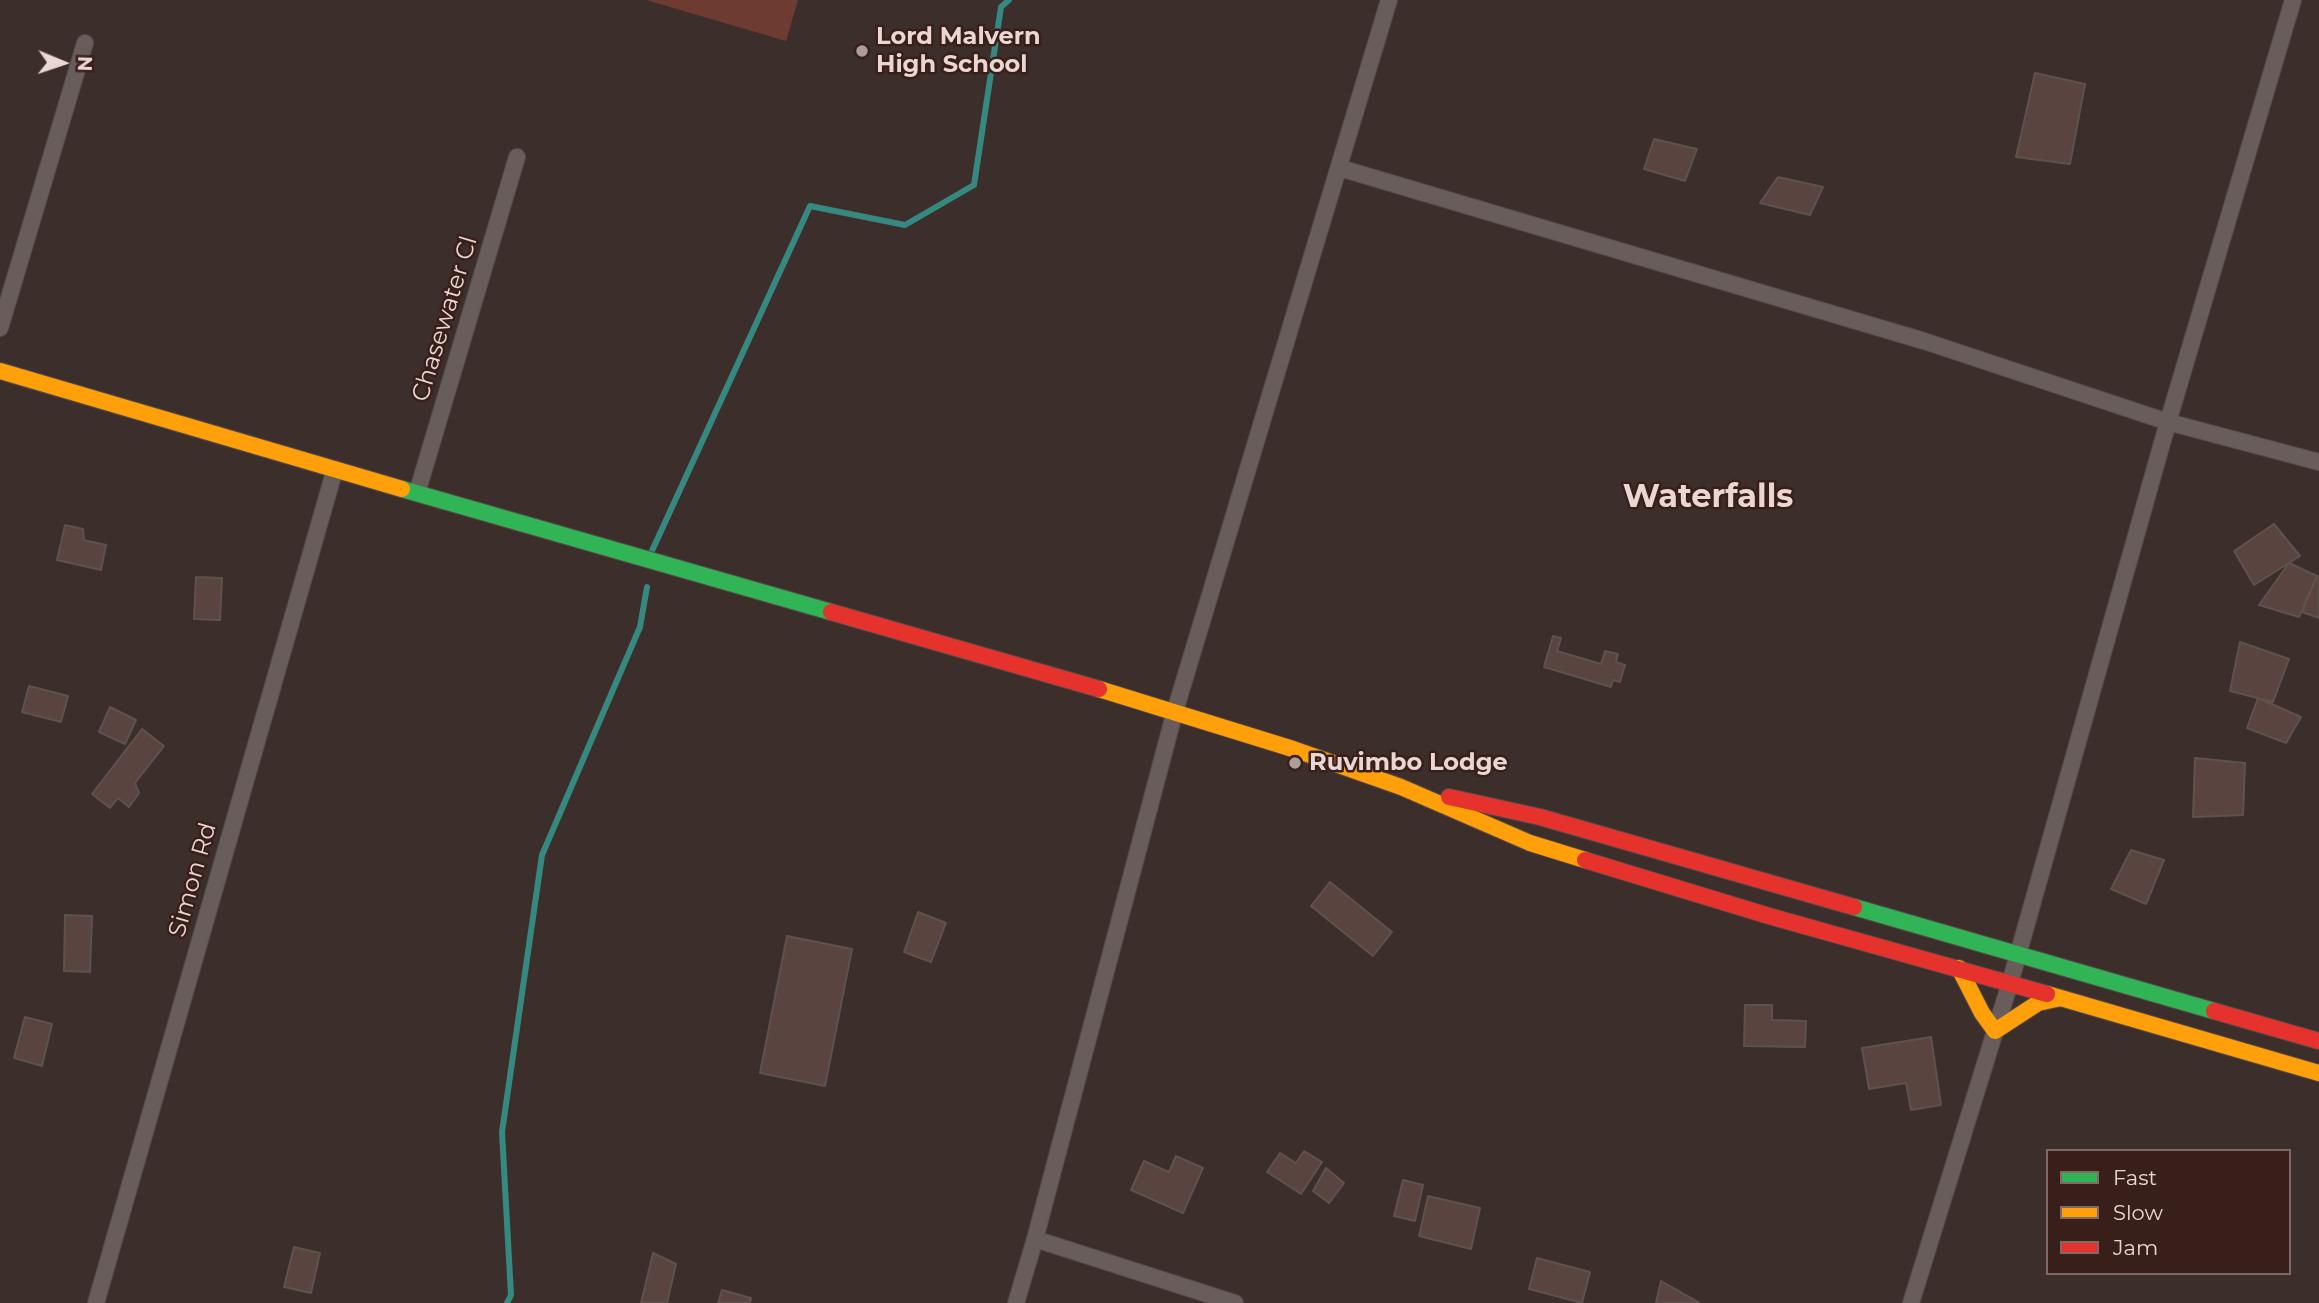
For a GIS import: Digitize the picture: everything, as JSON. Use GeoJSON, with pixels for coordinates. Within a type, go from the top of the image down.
{"type":"FeatureCollection","features":[{"type":"Feature","properties":{"kind":"street"},"geometry":{"type":"LineString","coordinates":[[1016,1303],[1175,711],[1389,0]]}},
{"type":"Feature","properties":{"kind":"street"},"geometry":{"type":"LineString","coordinates":[[1911,1303],[2010,983],[2168,422],[2293,0]]}},
{"type":"Feature","properties":{"kind":"street"},"geometry":{"type":"LineString","coordinates":[[0,328],[85,43]]}},
{"type":"Feature","properties":{"kind":"street","name":"Chasewater Cl"},"geometry":{"type":"LineString","coordinates":[[417,494],[517,157]]}},
{"type":"Feature","properties":{"kind":"street"},"geometry":{"type":"LineString","coordinates":[[1340,168],[1924,341],[2168,422],[2319,462]]}},
{"type":"Feature","properties":{"kind":"street"},"geometry":{"type":"LineString","coordinates":[[0,371],[417,494],[1175,711],[1401,787],[1530,843],[1769,916],[1959,968],[2319,1073]]}},
{"type":"Feature","properties":{"kind":"street","name":"Simon Rd"},"geometry":{"type":"LineString","coordinates":[[96,1303],[335,469]]}},
{"type":"Feature","properties":{"kind":"street"},"geometry":{"type":"LineString","coordinates":[[1401,787],[1540,817],[2319,1041]]}},
{"type":"Feature","properties":{"kind":"street"},"geometry":{"type":"LineString","coordinates":[[1959,968],[1982,1013],[1995,1031]]}},
{"type":"Feature","properties":{"kind":"street"},"geometry":{"type":"LineString","coordinates":[[1995,1031],[2038,1003],[2063,998]]}},
{"type":"Feature","properties":{"kind":"street"},"geometry":{"type":"LineString","coordinates":[[1035,1239],[1235,1303]]}},
{"type":"Feature","properties":{"kind":"shaded area"},"geometry":{"type":"Polygon","coordinates":[[[646,0],[798,0],[786,41],[646,0]]]}},
{"type":"Feature","properties":{"kind":"building"},"geometry":{"type":"Polygon","coordinates":[[[2035,73],[2085,84],[2070,164],[2016,157],[2035,73]]]}},
{"type":"Feature","properties":{"kind":"building"},"geometry":{"type":"Polygon","coordinates":[[[1654,139],[1697,149],[1685,181],[1644,169],[1654,139]]]}},
{"type":"Feature","properties":{"kind":"building"},"geometry":{"type":"Polygon","coordinates":[[[1778,177],[1823,187],[1810,215],[1760,203],[1778,177]]]}},
{"type":"Feature","properties":{"kind":"building"},"geometry":{"type":"Polygon","coordinates":[[[2274,524],[2300,556],[2254,585],[2234,551],[2274,524]]]}},
{"type":"Feature","properties":{"kind":"building"},"geometry":{"type":"Polygon","coordinates":[[[65,525],[83,529],[84,540],[106,545],[101,570],[57,560],[65,525]]]}},
{"type":"Feature","properties":{"kind":"building"},"geometry":{"type":"Polygon","coordinates":[[[2289,563],[2317,576],[2299,617],[2259,605],[2289,563]]]}},
{"type":"Feature","properties":{"kind":"building"},"geometry":{"type":"Polygon","coordinates":[[[2317,576],[2319,577],[2319,618],[2302,612],[2317,576]]]}},
{"type":"Feature","properties":{"kind":"building"},"geometry":{"type":"Polygon","coordinates":[[[196,577],[222,578],[220,620],[194,619],[196,577]]]}},
{"type":"Feature","properties":{"kind":"building"},"geometry":{"type":"Polygon","coordinates":[[[1553,636],[1561,638],[1557,651],[1601,664],[1605,651],[1618,654],[1616,662],[1625,665],[1620,682],[1613,680],[1611,687],[1544,667],[1553,636]]]}},
{"type":"Feature","properties":{"kind":"building"},"geometry":{"type":"Polygon","coordinates":[[[2240,642],[2289,659],[2273,702],[2230,691],[2240,642]]]}},
{"type":"Feature","properties":{"kind":"building"},"geometry":{"type":"Polygon","coordinates":[[[29,686],[68,696],[61,722],[22,712],[29,686]]]}},
{"type":"Feature","properties":{"kind":"building"},"geometry":{"type":"Polygon","coordinates":[[[2258,698],[2301,717],[2286,743],[2247,728],[2258,698]]]}},
{"type":"Feature","properties":{"kind":"building"},"geometry":{"type":"Polygon","coordinates":[[[110,707],[136,720],[125,744],[99,732],[110,707]]]}},
{"type":"Feature","properties":{"kind":"building"},"geometry":{"type":"Polygon","coordinates":[[[142,729],[164,746],[135,783],[139,793],[129,807],[118,798],[110,808],[92,794],[142,729]]]}},
{"type":"Feature","properties":{"kind":"building"},"geometry":{"type":"Polygon","coordinates":[[[2195,758],[2245,763],[2243,815],[2193,817],[2195,758]]]}},
{"type":"Feature","properties":{"kind":"building"},"geometry":{"type":"Polygon","coordinates":[[[2131,850],[2164,860],[2146,904],[2111,889],[2131,850]]]}},
{"type":"Feature","properties":{"kind":"building"},"geometry":{"type":"Polygon","coordinates":[[[1330,882],[1392,932],[1373,956],[1311,906],[1330,882]]]}},
{"type":"Feature","properties":{"kind":"building"},"geometry":{"type":"Polygon","coordinates":[[[918,912],[946,923],[931,962],[904,952],[918,912]]]}},
{"type":"Feature","properties":{"kind":"building"},"geometry":{"type":"Polygon","coordinates":[[[65,915],[92,916],[90,972],[64,971],[65,915]]]}},
{"type":"Feature","properties":{"kind":"building"},"geometry":{"type":"Polygon","coordinates":[[[787,936],[852,949],[825,1086],[760,1073],[787,936]]]}},
{"type":"Feature","properties":{"kind":"building"},"geometry":{"type":"Polygon","coordinates":[[[1745,1005],[1772,1005],[1772,1020],[1806,1021],[1805,1047],[1744,1046],[1745,1005]]]}},
{"type":"Feature","properties":{"kind":"building"},"geometry":{"type":"Polygon","coordinates":[[[25,1017],[52,1024],[42,1066],[14,1058],[25,1017]]]}},
{"type":"Feature","properties":{"kind":"building"},"geometry":{"type":"Polygon","coordinates":[[[1931,1037],[1941,1105],[1911,1110],[1906,1083],[1869,1089],[1862,1048],[1931,1037]]]}},
{"type":"Feature","properties":{"kind":"building"},"geometry":{"type":"Polygon","coordinates":[[[1304,1151],[1322,1162],[1301,1194],[1267,1172],[1280,1153],[1296,1163],[1304,1151]]]}},
{"type":"Feature","properties":{"kind":"building"},"geometry":{"type":"Polygon","coordinates":[[[1176,1156],[1203,1168],[1183,1213],[1131,1190],[1144,1161],[1169,1172],[1176,1156]]]}},
{"type":"Feature","properties":{"kind":"building"},"geometry":{"type":"Polygon","coordinates":[[[1326,1168],[1344,1183],[1329,1203],[1313,1191],[1326,1168]]]}},
{"type":"Feature","properties":{"kind":"building"},"geometry":{"type":"Polygon","coordinates":[[[1403,1180],[1423,1185],[1415,1221],[1394,1216],[1403,1180]]]}},
{"type":"Feature","properties":{"kind":"building"},"geometry":{"type":"Polygon","coordinates":[[[1428,1196],[1480,1208],[1471,1249],[1419,1236],[1428,1196]]]}},
{"type":"Feature","properties":{"kind":"building"},"geometry":{"type":"Polygon","coordinates":[[[294,1247],[320,1253],[311,1293],[284,1287],[294,1247]]]}},
{"type":"Feature","properties":{"kind":"building"},"geometry":{"type":"Polygon","coordinates":[[[653,1253],[676,1264],[667,1303],[641,1303],[653,1253]]]}},
{"type":"Feature","properties":{"kind":"building"},"geometry":{"type":"Polygon","coordinates":[[[1537,1258],[1590,1272],[1582,1303],[1529,1289],[1537,1258]]]}},
{"type":"Feature","properties":{"kind":"building"},"geometry":{"type":"Polygon","coordinates":[[[1661,1281],[1700,1303],[1656,1303],[1661,1281]]]}},
{"type":"Feature","properties":{"kind":"building"},"geometry":{"type":"Polygon","coordinates":[[[722,1290],[751,1298],[750,1303],[718,1303],[722,1290]]]}},
{"type":"Feature","properties":{"kind":"waterway"},"geometry":{"type":"LineString","coordinates":[[651,553],[810,206],[905,225],[974,185],[1001,7],[1009,0]]}},
{"type":"Feature","properties":{"kind":"waterway"},"geometry":{"type":"LineString","coordinates":[[507,1303],[511,1295],[502,1132],[542,855],[640,627],[647,587]]}},
{"type":"Feature","properties":{"kind":"traffic: fast"},"geometry":{"type":"LineString","coordinates":[[402,489],[831,612]]}},
{"type":"Feature","properties":{"kind":"traffic: fast"},"geometry":{"type":"LineString","coordinates":[[1854,907],[2214,1011]]}},
{"type":"Feature","properties":{"kind":"traffic: slow"},"geometry":{"type":"LineString","coordinates":[[0,371],[402,489]]}},
{"type":"Feature","properties":{"kind":"traffic: slow"},"geometry":{"type":"LineString","coordinates":[[1099,689],[1293,749],[1401,787],[1530,843],[1585,860]]}},
{"type":"Feature","properties":{"kind":"traffic: slow"},"geometry":{"type":"LineString","coordinates":[[1959,968],[1982,1013],[1995,1031],[2038,1003],[2061,998]]}},
{"type":"Feature","properties":{"kind":"traffic: slow"},"geometry":{"type":"LineString","coordinates":[[2047,994],[2319,1073]]}},
{"type":"Feature","properties":{"kind":"traffic: jam"},"geometry":{"type":"LineString","coordinates":[[831,612],[1099,689]]}},
{"type":"Feature","properties":{"kind":"traffic: jam"},"geometry":{"type":"LineString","coordinates":[[1449,797],[1540,817],[1854,907]]}},
{"type":"Feature","properties":{"kind":"traffic: jam"},"geometry":{"type":"LineString","coordinates":[[1585,860],[1769,916],[2047,994]]}},
{"type":"Feature","properties":{"kind":"traffic: jam"},"geometry":{"type":"LineString","coordinates":[[2214,1011],[2319,1041]]}},
{"type":"Feature","properties":{"kind":"place","name":"Lord Malvern High School"},"geometry":{"type":"Point","coordinates":[862,51]}},
{"type":"Feature","properties":{"kind":"place","name":"Ruvimbo Lodge"},"geometry":{"type":"Point","coordinates":[1295,763]}},
{"type":"Feature","properties":{"kind":"district","name":"Waterfalls"},"geometry":{"type":"Point","coordinates":[1708,498]}}]}
